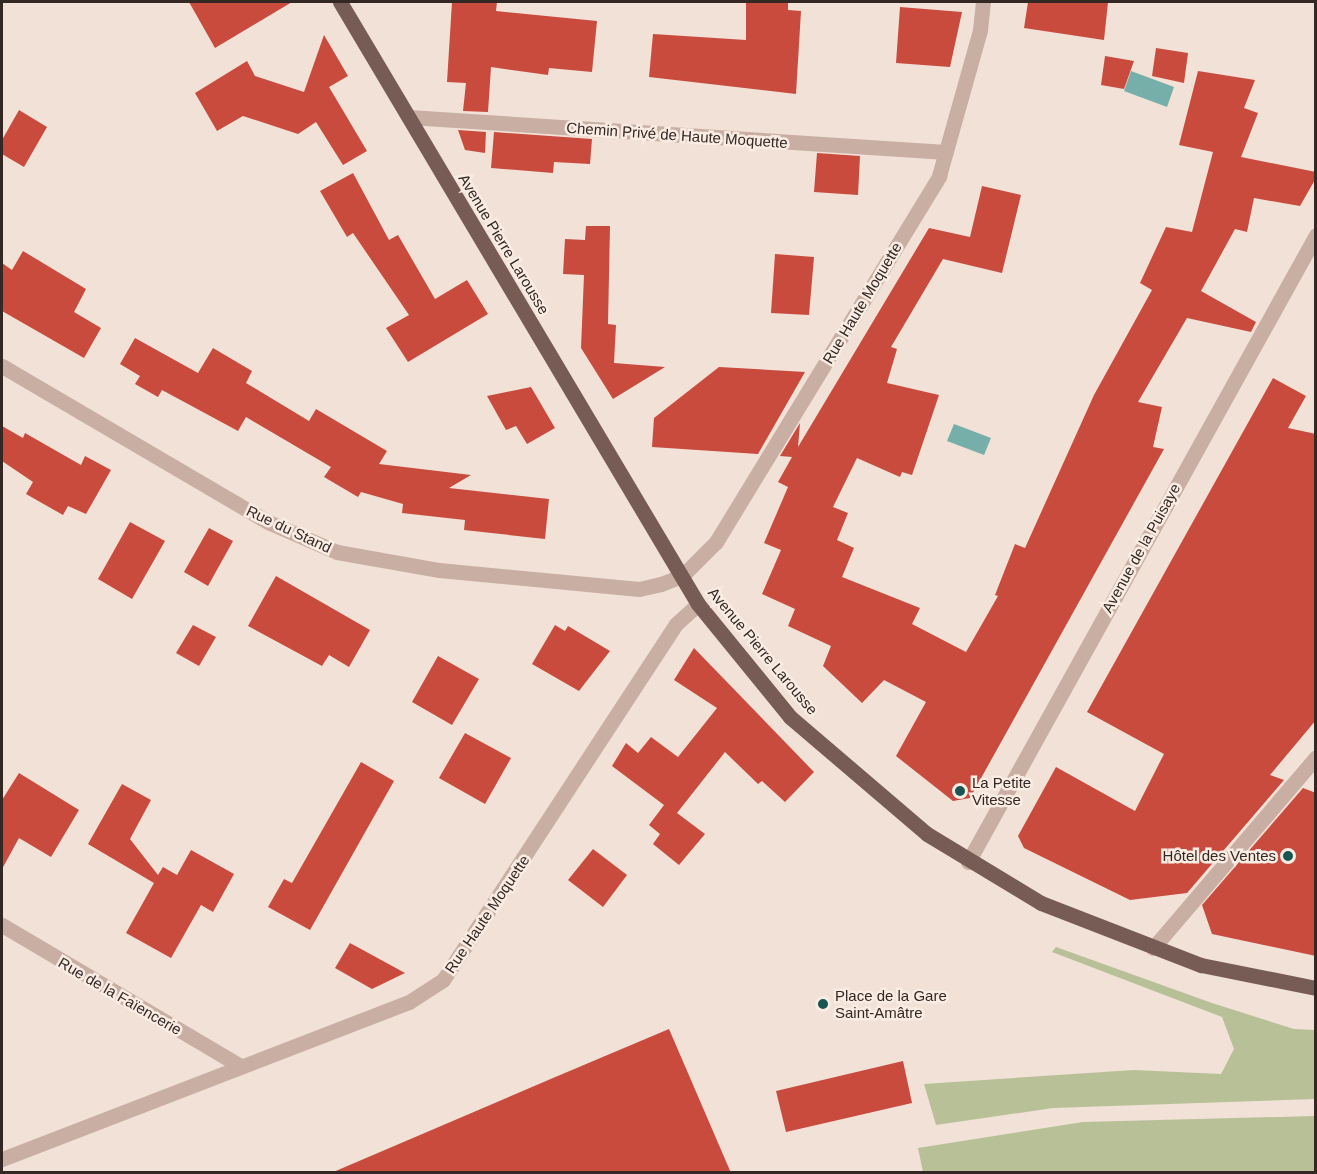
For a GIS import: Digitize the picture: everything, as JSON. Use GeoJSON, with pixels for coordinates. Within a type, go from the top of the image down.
{"type":"FeatureCollection","features":[{"type":"Feature","properties":{"kind":"main road","name":"Avenue Pierre Larousse"},"geometry":{"type":"LineString","coordinates":[[340,2],[698,604],[790,717],[968,862],[1041,903],[1201,965],[1316,988]]}},
{"type":"Feature","properties":{"kind":"street","name":"Rue Haute Moquette"},"geometry":{"type":"LineString","coordinates":[[682,576],[716,542],[939,176],[980,30],[983,2]]}},
{"type":"Feature","properties":{"kind":"street","name":"Chemin Privé de Haute Moquette"},"geometry":{"type":"LineString","coordinates":[[409,117],[946,152]]}},
{"type":"Feature","properties":{"kind":"street","name":"Avenue de la Puisaye"},"geometry":{"type":"LineString","coordinates":[[968,862],[1316,235]]}},
{"type":"Feature","properties":{"kind":"street","name":"Rue du Stand"},"geometry":{"type":"LineString","coordinates":[[2,366],[268,522],[337,552],[439,570],[639,589],[682,576]]}},
{"type":"Feature","properties":{"kind":"street","name":"Rue Haute Moquette"},"geometry":{"type":"LineString","coordinates":[[2,1159],[409,1002],[443,980],[676,624],[698,604]]}},
{"type":"Feature","properties":{"kind":"street"},"geometry":{"type":"LineString","coordinates":[[1153,948],[1316,758]]}},
{"type":"Feature","properties":{"kind":"street","name":"Rue de la Faïencerie"},"geometry":{"type":"LineString","coordinates":[[2,925],[240,1066]]}},
{"type":"Feature","properties":{"kind":"green space"},"geometry":{"type":"Polygon","coordinates":[[[1056,947],[1212,1003],[1294,1029],[1315,1030],[1315,1099],[1053,1108],[936,1125],[924,1084],[1134,1070],[1221,1074],[1234,1049],[1222,1017],[1052,952],[1056,947]]]}},
{"type":"Feature","properties":{"kind":"green space"},"geometry":{"type":"Polygon","coordinates":[[[1315,1116],[1315,1172],[923,1172],[918,1148],[1083,1122],[1315,1116]]]}},
{"type":"Feature","properties":{"kind":"water"},"geometry":{"type":"Polygon","coordinates":[[[1131,71],[1174,87],[1167,107],[1124,91],[1131,71]]]}},
{"type":"Feature","properties":{"kind":"water"},"geometry":{"type":"Polygon","coordinates":[[[954,424],[991,438],[984,455],[947,441],[954,424]]]}},
{"type":"Feature","properties":{"kind":"building"},"geometry":{"type":"Polygon","coordinates":[[[189,2],[292,2],[215,48],[189,2]]]}},
{"type":"Feature","properties":{"kind":"building"},"geometry":{"type":"Polygon","coordinates":[[[452,2],[497,2],[496,11],[597,21],[592,72],[549,68],[548,75],[491,67],[488,112],[463,111],[466,83],[447,82],[452,2]]]}},
{"type":"Feature","properties":{"kind":"building"},"geometry":{"type":"Polygon","coordinates":[[[746,2],[788,2],[788,10],[801,11],[796,94],[649,77],[653,34],[746,40],[746,2]]]}},
{"type":"Feature","properties":{"kind":"building"},"geometry":{"type":"Polygon","coordinates":[[[1028,2],[1108,2],[1104,40],[1024,28],[1028,2]]]}},
{"type":"Feature","properties":{"kind":"building"},"geometry":{"type":"Polygon","coordinates":[[[900,7],[962,12],[950,67],[896,63],[900,7]]]}},
{"type":"Feature","properties":{"kind":"building"},"geometry":{"type":"Polygon","coordinates":[[[324,35],[348,76],[329,87],[367,151],[343,165],[316,122],[298,134],[243,116],[217,131],[195,93],[247,61],[255,76],[304,92],[324,35]]]}},
{"type":"Feature","properties":{"kind":"building"},"geometry":{"type":"Polygon","coordinates":[[[1156,48],[1188,53],[1184,83],[1152,76],[1156,48]]]}},
{"type":"Feature","properties":{"kind":"building"},"geometry":{"type":"Polygon","coordinates":[[[1105,56],[1134,61],[1124,89],[1101,85],[1105,56]]]}},
{"type":"Feature","properties":{"kind":"building"},"geometry":{"type":"Polygon","coordinates":[[[1198,71],[1255,80],[1244,108],[1258,113],[1241,157],[1316,172],[1316,178],[1300,206],[1254,198],[1247,232],[1235,229],[1201,291],[1256,322],[1251,332],[1187,318],[1138,402],[1162,407],[1153,447],[1164,449],[970,798],[953,801],[896,756],[926,702],[884,680],[862,703],[823,666],[831,646],[788,626],[795,609],[762,594],[781,550],[764,543],[788,487],[778,482],[792,457],[780,456],[800,423],[798,447],[929,228],[970,237],[982,186],[1021,195],[1002,273],[943,259],[891,347],[897,349],[887,383],[939,395],[912,475],[902,472],[900,477],[857,458],[833,507],[848,513],[837,540],[854,548],[842,577],[920,608],[912,624],[966,652],[998,596],[995,595],[1015,544],[1025,548],[1094,395],[1152,290],[1140,283],[1166,227],[1192,232],[1213,152],[1179,145],[1198,71]]]}},
{"type":"Feature","properties":{"kind":"building"},"geometry":{"type":"Polygon","coordinates":[[[19,110],[47,127],[24,167],[2,154],[2,140],[19,110]]]}},
{"type":"Feature","properties":{"kind":"building"},"geometry":{"type":"Polygon","coordinates":[[[458,130],[486,132],[485,153],[465,150],[458,130]]]}},
{"type":"Feature","properties":{"kind":"building"},"geometry":{"type":"Polygon","coordinates":[[[494,132],[592,139],[590,164],[554,162],[553,173],[491,168],[494,132]]]}},
{"type":"Feature","properties":{"kind":"building"},"geometry":{"type":"Polygon","coordinates":[[[817,153],[860,156],[858,195],[814,192],[817,153]]]}},
{"type":"Feature","properties":{"kind":"building"},"geometry":{"type":"Polygon","coordinates":[[[353,173],[389,240],[398,235],[435,299],[467,280],[488,314],[408,362],[386,328],[409,315],[353,233],[347,237],[320,191],[353,173]]]}},
{"type":"Feature","properties":{"kind":"building"},"geometry":{"type":"Polygon","coordinates":[[[586,226],[610,226],[608,324],[616,325],[614,363],[665,367],[613,399],[581,348],[584,275],[563,274],[565,239],[585,240],[586,226]]]}},
{"type":"Feature","properties":{"kind":"building"},"geometry":{"type":"Polygon","coordinates":[[[23,251],[86,289],[74,312],[101,328],[84,358],[2,311],[2,263],[12,270],[23,251]]]}},
{"type":"Feature","properties":{"kind":"building"},"geometry":{"type":"Polygon","coordinates":[[[775,254],[814,257],[809,315],[771,313],[775,254]]]}},
{"type":"Feature","properties":{"kind":"building"},"geometry":{"type":"Polygon","coordinates":[[[135,338],[198,373],[213,348],[252,371],[246,383],[309,421],[316,409],[387,451],[379,464],[471,475],[449,488],[549,499],[545,539],[464,530],[465,520],[402,513],[403,504],[361,492],[358,497],[324,477],[331,467],[246,417],[238,431],[162,390],[158,397],[135,384],[140,376],[120,364],[135,338]]]}},
{"type":"Feature","properties":{"kind":"building"},"geometry":{"type":"Polygon","coordinates":[[[719,367],[805,372],[758,454],[652,447],[654,418],[719,367]]]}},
{"type":"Feature","properties":{"kind":"building"},"geometry":{"type":"Polygon","coordinates":[[[1273,378],[1306,396],[1288,428],[1316,434],[1316,720],[1270,775],[1284,780],[1187,893],[1130,900],[1024,848],[1018,836],[1056,767],[1135,811],[1164,754],[1087,712],[1273,378]]]}},
{"type":"Feature","properties":{"kind":"building"},"geometry":{"type":"Polygon","coordinates":[[[531,387],[555,428],[527,444],[516,426],[506,430],[487,396],[531,387]]]}},
{"type":"Feature","properties":{"kind":"building"},"geometry":{"type":"Polygon","coordinates":[[[2,426],[23,438],[25,433],[81,465],[85,456],[111,470],[86,514],[68,506],[63,515],[26,494],[33,482],[2,461],[2,426]]]}},
{"type":"Feature","properties":{"kind":"building"},"geometry":{"type":"Polygon","coordinates":[[[130,522],[165,541],[132,599],[98,579],[130,522]]]}},
{"type":"Feature","properties":{"kind":"building"},"geometry":{"type":"Polygon","coordinates":[[[209,528],[233,541],[208,586],[184,572],[209,528]]]}},
{"type":"Feature","properties":{"kind":"building"},"geometry":{"type":"Polygon","coordinates":[[[276,576],[370,630],[349,667],[329,655],[322,666],[248,626],[276,576]]]}},
{"type":"Feature","properties":{"kind":"building"},"geometry":{"type":"Polygon","coordinates":[[[193,625],[216,637],[199,666],[176,653],[193,625]]]}},
{"type":"Feature","properties":{"kind":"building"},"geometry":{"type":"Polygon","coordinates":[[[555,625],[565,631],[568,626],[610,651],[579,691],[532,664],[555,625]]]}},
{"type":"Feature","properties":{"kind":"building"},"geometry":{"type":"Polygon","coordinates":[[[694,648],[814,772],[785,802],[762,781],[758,784],[725,752],[677,813],[705,834],[679,865],[653,844],[660,834],[649,825],[664,805],[612,766],[626,743],[638,753],[651,737],[678,757],[717,708],[674,680],[694,648]]]}},
{"type":"Feature","properties":{"kind":"building"},"geometry":{"type":"Polygon","coordinates":[[[438,656],[479,679],[452,725],[412,702],[438,656]]]}},
{"type":"Feature","properties":{"kind":"building"},"geometry":{"type":"Polygon","coordinates":[[[465,733],[511,758],[485,804],[439,778],[465,733]]]}},
{"type":"Feature","properties":{"kind":"building"},"geometry":{"type":"Polygon","coordinates":[[[361,762],[394,781],[310,930],[268,907],[284,879],[292,883],[361,762]]]}},
{"type":"Feature","properties":{"kind":"building"},"geometry":{"type":"Polygon","coordinates":[[[19,773],[79,810],[51,857],[19,838],[2,869],[2,800],[19,773]]]}},
{"type":"Feature","properties":{"kind":"building"},"geometry":{"type":"Polygon","coordinates":[[[122,784],[151,800],[130,839],[158,875],[163,867],[177,875],[191,850],[234,874],[213,912],[201,905],[171,958],[126,933],[154,883],[88,844],[122,784]]]}},
{"type":"Feature","properties":{"kind":"building","name":"Hôtel des Ventes"},"geometry":{"type":"Polygon","coordinates":[[[1303,788],[1316,793],[1316,956],[1212,934],[1202,905],[1303,788]]]}},
{"type":"Feature","properties":{"kind":"building"},"geometry":{"type":"Polygon","coordinates":[[[593,849],[627,875],[603,907],[568,880],[593,849]]]}},
{"type":"Feature","properties":{"kind":"building"},"geometry":{"type":"Polygon","coordinates":[[[350,943],[405,973],[372,989],[335,968],[350,943]]]}},
{"type":"Feature","properties":{"kind":"building"},"geometry":{"type":"Polygon","coordinates":[[[669,1029],[731,1173],[331,1173],[553,1078],[669,1029]]]}},
{"type":"Feature","properties":{"kind":"building"},"geometry":{"type":"Polygon","coordinates":[[[903,1061],[912,1103],[786,1132],[776,1091],[903,1061]]]}},
{"type":"Feature","properties":{"kind":"place","name":"La Petite Vitesse"},"geometry":{"type":"Point","coordinates":[960,791]}},
{"type":"Feature","properties":{"kind":"place","name":"Hôtel des Ventes"},"geometry":{"type":"Point","coordinates":[1288,856]}},
{"type":"Feature","properties":{"kind":"place","name":"Place de la Gare Saint-Amâtre"},"geometry":{"type":"Point","coordinates":[823,1004]}}]}
